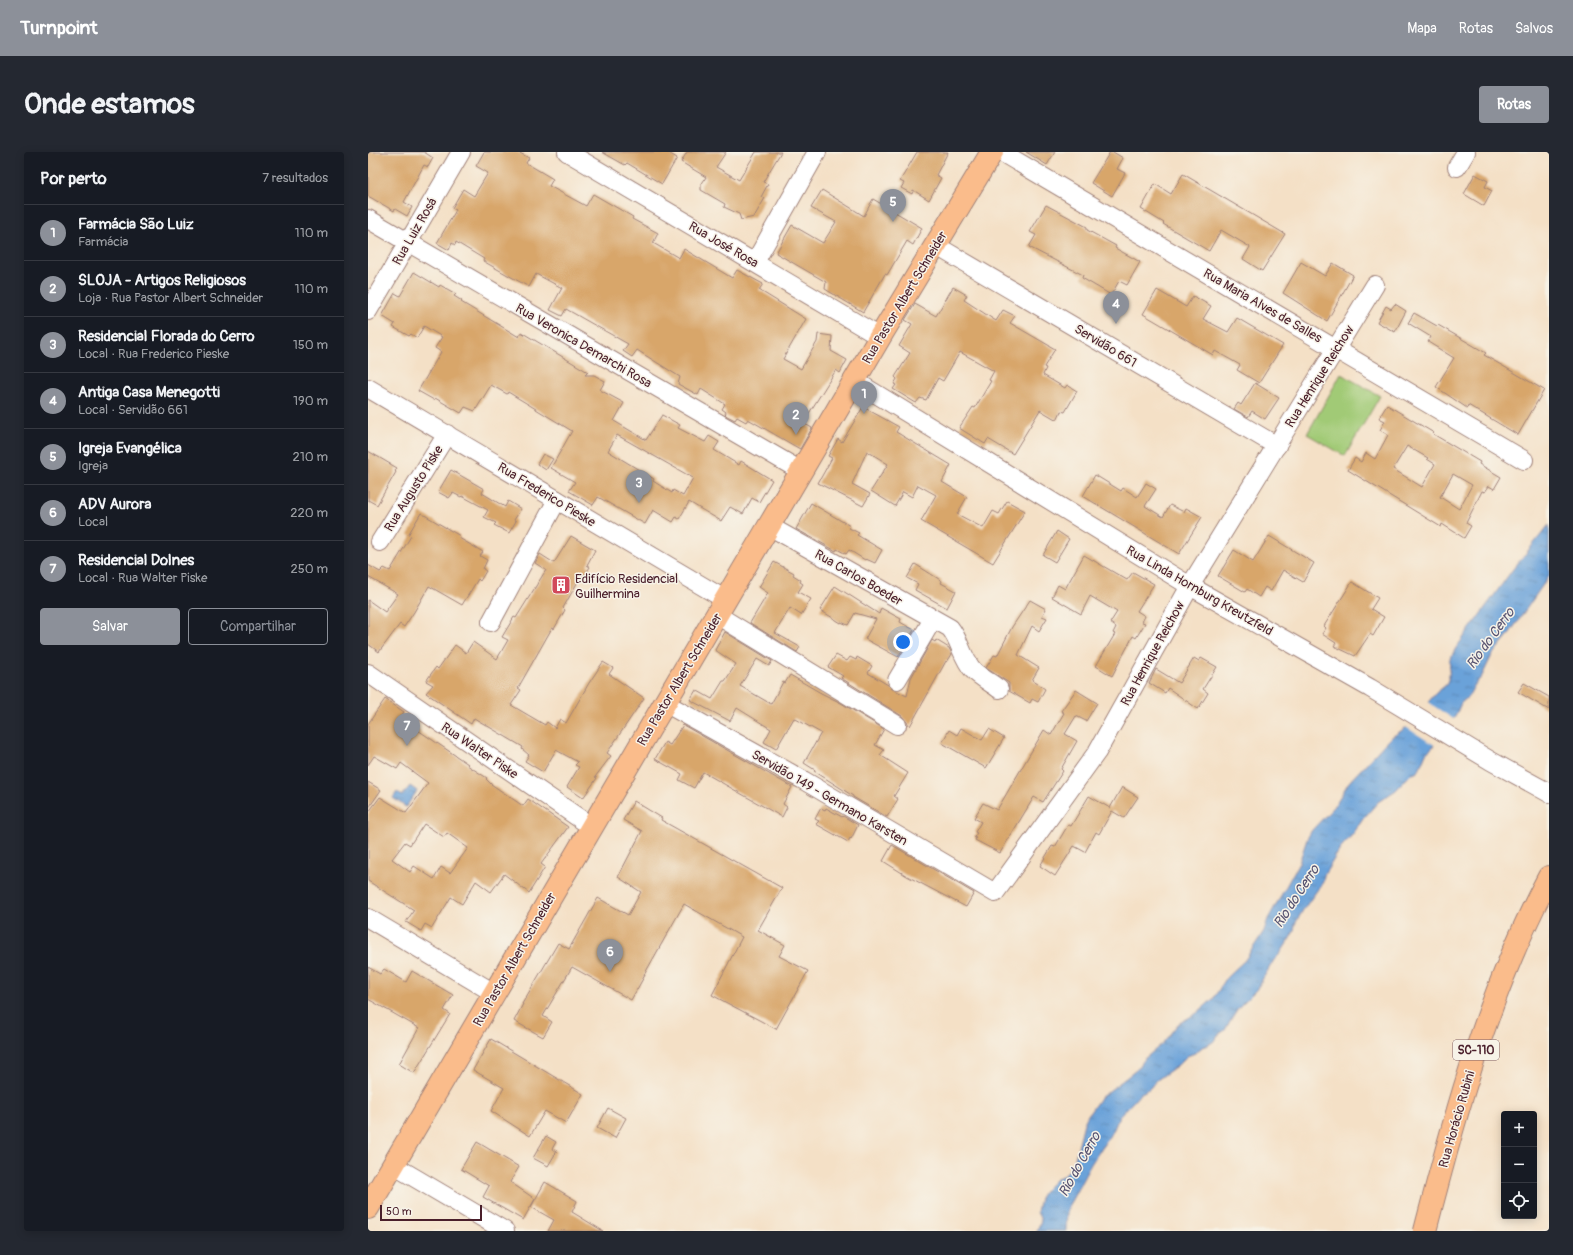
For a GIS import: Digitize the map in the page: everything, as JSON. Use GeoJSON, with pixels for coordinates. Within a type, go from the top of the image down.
{"type":"FeatureCollection","features":[{"type":"Feature","properties":{"kind":"main road","name":"Rua Pastor Albert Schneider"},"geometry":{"type":"LineString","coordinates":[[368,1208],[880,337],[992,152]]}},
{"type":"Feature","properties":{"kind":"main road","name":"Rua Horácio Rubini"},"geometry":{"type":"LineString","coordinates":[[1425,1231],[1483,1029],[1512,957],[1549,877]]}},
{"type":"Feature","properties":{"kind":"street","name":"Rua Luiz Rosá"},"geometry":{"type":"LineString","coordinates":[[368,311],[461,152]]}},
{"type":"Feature","properties":{"kind":"street","name":"Rua José Rosa"},"geometry":{"type":"LineString","coordinates":[[567,152],[880,337]]}},
{"type":"Feature","properties":{"kind":"street"},"geometry":{"type":"LineString","coordinates":[[755,262],[818,152]]}},
{"type":"Feature","properties":{"kind":"street","name":"Rua Maria Alves de Salles"},"geometry":{"type":"LineString","coordinates":[[1001,152],[1524,460]]}},
{"type":"Feature","properties":{"kind":"street","name":"Rua Veronica Demarchi Rosa"},"geometry":{"type":"LineString","coordinates":[[368,219],[801,471]]}},
{"type":"Feature","properties":{"kind":"street"},"geometry":{"type":"LineString","coordinates":[[933,249],[1184,403]]}},
{"type":"Feature","properties":{"kind":"street","name":"Servidão 661"},"geometry":{"type":"LineString","coordinates":[[933,249],[1276,446]]}},
{"type":"Feature","properties":{"kind":"street","name":"Rua Henrique Reichow"},"geometry":{"type":"LineString","coordinates":[[994,893],[1097,752],[1190,586],[1375,285]]}},
{"type":"Feature","properties":{"kind":"street","name":"Rua Linda Hornburg Kreutzfeld"},"geometry":{"type":"LineString","coordinates":[[855,381],[1190,586],[1370,688],[1549,793]]}},
{"type":"Feature","properties":{"kind":"street","name":"Rua Frederico Pieske"},"geometry":{"type":"LineString","coordinates":[[368,388],[557,500],[721,607],[897,725]]}},
{"type":"Feature","properties":{"kind":"street","name":"Rua Augusto Piske"},"geometry":{"type":"LineString","coordinates":[[380,542],[447,434]]}},
{"type":"Feature","properties":{"kind":"street"},"geometry":{"type":"LineString","coordinates":[[491,622],[557,500]]}},
{"type":"Feature","properties":{"kind":"street","name":"Rua Carlos Boeder"},"geometry":{"type":"LineString","coordinates":[[769,526],[950,628],[956,635],[961,649],[973,670],[999,689]]}},
{"type":"Feature","properties":{"kind":"street"},"geometry":{"type":"LineString","coordinates":[[897,680],[932,619]]}},
{"type":"Feature","properties":{"kind":"street","name":"Rua Walter Piske"},"geometry":{"type":"LineString","coordinates":[[369,678],[592,826]]}},
{"type":"Feature","properties":{"kind":"street","name":"Servidão 149 - Germano Karsten"},"geometry":{"type":"LineString","coordinates":[[665,703],[803,780],[994,893]]}},
{"type":"Feature","properties":{"kind":"street"},"geometry":{"type":"LineString","coordinates":[[368,918],[494,993]]}},
{"type":"Feature","properties":{"kind":"street"},"geometry":{"type":"LineString","coordinates":[[393,1165],[506,1231]]}},
{"type":"Feature","properties":{"kind":"green space"},"geometry":{"type":"Polygon","coordinates":[[[1341,374],[1380,396],[1345,456],[1307,434],[1341,374]]]}},
{"type":"Feature","properties":{"kind":"water","name":"Rio do Cerro"},"geometry":{"type":"Polygon","coordinates":[[[1549,525],[1549,576],[1507,637],[1492,655],[1482,676],[1468,697],[1461,703],[1455,717],[1432,748],[1426,753],[1418,772],[1410,775],[1396,790],[1378,802],[1342,846],[1324,875],[1323,882],[1295,924],[1294,931],[1289,940],[1274,960],[1256,990],[1238,1008],[1225,1030],[1218,1035],[1213,1042],[1187,1056],[1178,1065],[1157,1080],[1149,1089],[1141,1093],[1119,1117],[1114,1129],[1091,1164],[1069,1205],[1067,1211],[1066,1231],[1037,1231],[1041,1220],[1037,1212],[1040,1198],[1045,1190],[1055,1180],[1071,1168],[1075,1159],[1084,1123],[1100,1098],[1135,1071],[1143,1060],[1162,1044],[1178,1024],[1197,1013],[1213,999],[1227,977],[1245,960],[1264,931],[1268,919],[1299,863],[1307,839],[1312,830],[1333,808],[1349,782],[1389,739],[1407,727],[1436,693],[1446,685],[1449,677],[1450,659],[1456,648],[1513,569],[1549,525]]]}},
{"type":"Feature","properties":{"kind":"water"},"geometry":{"type":"Polygon","coordinates":[[[410,786],[417,791],[406,807],[393,798],[397,792],[402,796],[410,786]]]}},
{"type":"Feature","properties":{"kind":"pier"},"geometry":{"type":"Polygon","coordinates":[[[1426,701],[1455,720],[1436,746],[1404,726],[1420,711],[1426,701]]]}},
{"type":"Feature","properties":{"kind":"building"},"geometry":{"type":"Polygon","coordinates":[[[368,152],[424,152],[433,158],[428,167],[424,165],[404,202],[412,207],[407,216],[395,209],[394,211],[368,196],[368,152]]]}},
{"type":"Feature","properties":{"kind":"building"},"geometry":{"type":"Polygon","coordinates":[[[484,152],[518,152],[529,158],[526,163],[553,179],[549,186],[586,206],[593,194],[633,217],[632,219],[658,233],[653,243],[679,258],[684,249],[732,278],[737,270],[763,284],[759,290],[806,319],[783,359],[801,369],[817,342],[818,334],[832,336],[831,351],[847,360],[840,373],[836,370],[803,423],[812,428],[800,449],[748,419],[746,422],[737,417],[735,420],[727,416],[725,414],[726,412],[722,409],[725,404],[701,389],[698,395],[678,384],[680,377],[637,350],[632,357],[623,351],[628,344],[566,309],[562,316],[550,310],[562,288],[536,274],[529,287],[483,261],[484,259],[456,242],[455,245],[452,243],[449,250],[437,243],[456,210],[452,208],[463,189],[474,196],[488,173],[476,166],[484,152]]]}},
{"type":"Feature","properties":{"kind":"building"},"geometry":{"type":"Polygon","coordinates":[[[602,152],[667,152],[677,158],[662,184],[627,163],[625,165],[602,152]]]}},
{"type":"Feature","properties":{"kind":"building"},"geometry":{"type":"Polygon","coordinates":[[[687,152],[726,152],[716,167],[739,180],[756,152],[781,152],[763,182],[768,184],[761,197],[765,198],[754,217],[741,220],[739,214],[724,207],[725,204],[701,190],[701,185],[706,177],[681,162],[687,152]]]}},
{"type":"Feature","properties":{"kind":"building"},"geometry":{"type":"Polygon","coordinates":[[[917,152],[948,152],[936,175],[941,178],[929,200],[913,190],[912,194],[901,188],[904,183],[900,181],[917,152]]]}},
{"type":"Feature","properties":{"kind":"building"},"geometry":{"type":"Polygon","coordinates":[[[1026,152],[1055,152],[1047,165],[1026,152]]]}},
{"type":"Feature","properties":{"kind":"building"},"geometry":{"type":"Polygon","coordinates":[[[1110,152],[1113,152],[1123,158],[1117,169],[1125,173],[1112,196],[1091,183],[1110,152]]]}},
{"type":"Feature","properties":{"kind":"building"},"geometry":{"type":"Polygon","coordinates":[[[1183,174],[1285,234],[1262,271],[1243,259],[1250,247],[1221,230],[1209,251],[1163,224],[1164,223],[1141,209],[1155,184],[1171,194],[1183,174]]]}},
{"type":"Feature","properties":{"kind":"building"},"geometry":{"type":"Polygon","coordinates":[[[1475,174],[1488,181],[1485,187],[1492,191],[1484,206],[1464,194],[1475,174]]]}},
{"type":"Feature","properties":{"kind":"building"},"geometry":{"type":"Polygon","coordinates":[[[822,190],[864,216],[873,199],[922,228],[913,245],[907,241],[887,275],[885,274],[863,312],[825,289],[826,282],[776,253],[792,225],[823,243],[836,222],[811,208],[822,190]]]}},
{"type":"Feature","properties":{"kind":"building"},"geometry":{"type":"Polygon","coordinates":[[[1046,205],[1087,227],[1087,230],[1116,246],[1115,248],[1140,262],[1127,285],[1119,281],[1111,295],[1082,278],[1083,275],[1029,247],[1036,235],[1030,232],[1046,205]]]}},
{"type":"Feature","properties":{"kind":"building"},"geometry":{"type":"Polygon","coordinates":[[[1301,262],[1325,276],[1333,263],[1353,275],[1327,321],[1283,293],[1301,262]]]}},
{"type":"Feature","properties":{"kind":"building"},"geometry":{"type":"Polygon","coordinates":[[[414,272],[439,287],[440,285],[456,294],[454,296],[462,301],[461,302],[519,337],[521,332],[588,372],[585,375],[594,375],[605,381],[600,390],[624,403],[614,421],[646,440],[662,415],[680,425],[678,428],[705,442],[709,436],[719,442],[714,450],[739,465],[741,461],[772,480],[759,502],[752,498],[743,514],[730,507],[721,521],[689,502],[679,519],[676,517],[673,522],[653,510],[645,524],[598,497],[593,505],[569,491],[575,482],[551,468],[572,431],[508,392],[507,394],[491,385],[475,411],[465,407],[461,413],[435,398],[434,400],[418,391],[441,352],[435,348],[442,337],[424,326],[417,338],[411,334],[409,336],[393,327],[395,324],[382,316],[395,293],[400,296],[414,272]],[[617,435],[608,451],[654,479],[653,481],[672,493],[673,490],[683,496],[693,478],[617,435]]]}},
{"type":"Feature","properties":{"kind":"building"},"geometry":{"type":"Polygon","coordinates":[[[953,287],[967,295],[964,300],[996,321],[1003,310],[1015,316],[1010,323],[1055,349],[1044,367],[1046,368],[1043,375],[1065,388],[1067,385],[1077,391],[1065,412],[1061,411],[1057,420],[1040,410],[1013,454],[988,439],[985,444],[959,428],[973,407],[975,408],[991,381],[989,380],[994,371],[960,352],[943,381],[938,378],[926,400],[920,398],[916,403],[893,389],[896,385],[894,384],[897,379],[895,377],[910,353],[899,346],[912,324],[905,320],[915,304],[936,316],[953,287]]]}},
{"type":"Feature","properties":{"kind":"building"},"geometry":{"type":"Polygon","coordinates":[[[1157,290],[1186,307],[1193,296],[1211,306],[1203,319],[1228,332],[1237,318],[1283,345],[1259,383],[1237,370],[1240,365],[1215,351],[1213,355],[1143,314],[1157,290]]]}},
{"type":"Feature","properties":{"kind":"building"},"geometry":{"type":"Polygon","coordinates":[[[1395,304],[1406,311],[1395,332],[1377,322],[1386,306],[1391,309],[1395,304]]]}},
{"type":"Feature","properties":{"kind":"building"},"geometry":{"type":"Polygon","coordinates":[[[1414,313],[1486,353],[1484,355],[1544,390],[1518,435],[1468,405],[1467,408],[1436,387],[1454,358],[1428,342],[1431,337],[1408,323],[1414,313]]]}},
{"type":"Feature","properties":{"kind":"building"},"geometry":{"type":"Polygon","coordinates":[[[1255,383],[1279,398],[1265,419],[1252,411],[1248,417],[1234,409],[1238,403],[1241,405],[1255,383]]]}},
{"type":"Feature","properties":{"kind":"building"},"geometry":{"type":"Polygon","coordinates":[[[1387,405],[1480,462],[1479,464],[1501,477],[1494,489],[1489,486],[1485,492],[1482,491],[1466,523],[1471,526],[1464,538],[1442,524],[1441,527],[1348,470],[1355,458],[1361,462],[1366,453],[1375,459],[1388,435],[1380,430],[1385,421],[1379,418],[1387,405]],[[1407,446],[1393,469],[1422,487],[1435,464],[1427,459],[1428,458],[1407,446]],[[1453,474],[1440,497],[1459,509],[1472,485],[1453,474]]]}},
{"type":"Feature","properties":{"kind":"building"},"geometry":{"type":"Polygon","coordinates":[[[863,407],[899,427],[896,432],[951,465],[942,482],[967,497],[957,514],[983,528],[993,511],[999,514],[1007,501],[1025,511],[993,563],[921,521],[936,495],[918,485],[912,497],[903,492],[895,506],[871,491],[888,464],[867,451],[852,484],[870,494],[863,506],[818,483],[832,458],[828,456],[838,439],[842,442],[863,407]]]}},
{"type":"Feature","properties":{"kind":"building"},"geometry":{"type":"Polygon","coordinates":[[[368,451],[397,468],[377,505],[368,500],[368,451]]]}},
{"type":"Feature","properties":{"kind":"building"},"geometry":{"type":"Polygon","coordinates":[[[543,454],[553,459],[546,470],[537,464],[543,454]]]}},
{"type":"Feature","properties":{"kind":"building"},"geometry":{"type":"Polygon","coordinates":[[[451,470],[484,489],[482,493],[505,507],[508,501],[521,509],[514,520],[516,521],[509,533],[494,525],[496,523],[484,517],[488,510],[462,496],[461,497],[453,493],[449,498],[438,492],[451,470]]]}},
{"type":"Feature","properties":{"kind":"building"},"geometry":{"type":"Polygon","coordinates":[[[1095,475],[1121,491],[1123,488],[1137,497],[1146,483],[1156,489],[1145,506],[1163,517],[1170,505],[1184,512],[1186,508],[1202,517],[1179,554],[1083,496],[1095,475]]]}},
{"type":"Feature","properties":{"kind":"building"},"geometry":{"type":"Polygon","coordinates":[[[811,503],[850,526],[849,528],[859,533],[857,535],[882,550],[875,563],[866,559],[865,560],[849,550],[846,554],[837,549],[836,551],[796,529],[811,503]]]}},
{"type":"Feature","properties":{"kind":"building"},"geometry":{"type":"Polygon","coordinates":[[[421,513],[460,536],[459,538],[483,552],[480,556],[487,560],[483,569],[486,571],[480,581],[478,579],[462,605],[429,586],[404,627],[400,624],[379,652],[368,644],[368,600],[385,612],[398,594],[368,577],[368,565],[380,572],[384,568],[390,571],[411,536],[408,535],[421,513]]]}},
{"type":"Feature","properties":{"kind":"building"},"geometry":{"type":"Polygon","coordinates":[[[1057,531],[1069,539],[1055,562],[1043,555],[1057,531]]]}},
{"type":"Feature","properties":{"kind":"building"},"geometry":{"type":"Polygon","coordinates":[[[571,536],[595,550],[587,565],[590,567],[582,579],[580,578],[563,608],[565,610],[554,629],[552,628],[518,688],[521,690],[511,705],[545,725],[547,722],[555,728],[560,719],[566,723],[603,662],[613,668],[609,674],[644,698],[607,753],[611,756],[595,777],[597,778],[583,798],[567,787],[579,767],[575,765],[578,762],[556,750],[543,772],[525,761],[529,755],[522,749],[523,747],[474,718],[471,724],[426,693],[433,685],[426,681],[436,667],[438,669],[455,645],[466,653],[473,642],[497,659],[508,640],[502,637],[514,617],[516,618],[546,570],[535,563],[540,554],[554,563],[571,536]]]}},
{"type":"Feature","properties":{"kind":"building"},"geometry":{"type":"Polygon","coordinates":[[[1269,536],[1314,563],[1303,582],[1283,570],[1271,591],[1265,587],[1259,597],[1247,589],[1245,592],[1218,576],[1234,550],[1253,562],[1269,536]]]}},
{"type":"Feature","properties":{"kind":"building"},"geometry":{"type":"Polygon","coordinates":[[[1084,555],[1127,580],[1133,572],[1154,584],[1137,611],[1145,616],[1142,622],[1145,623],[1136,638],[1133,636],[1112,676],[1096,666],[1115,634],[1113,633],[1116,627],[1110,623],[1117,612],[1090,596],[1081,614],[1052,597],[1058,585],[1065,589],[1084,555]]]}},
{"type":"Feature","properties":{"kind":"building"},"geometry":{"type":"Polygon","coordinates":[[[774,562],[794,573],[793,575],[801,580],[800,582],[803,584],[798,592],[811,599],[801,615],[790,608],[775,633],[800,647],[797,652],[750,623],[768,593],[759,587],[774,562]]]}},
{"type":"Feature","properties":{"kind":"building"},"geometry":{"type":"Polygon","coordinates":[[[915,564],[942,581],[941,583],[956,591],[947,608],[915,590],[918,584],[907,578],[915,564]]]}},
{"type":"Feature","properties":{"kind":"building"},"geometry":{"type":"Polygon","coordinates":[[[1352,582],[1378,598],[1371,609],[1384,617],[1373,636],[1370,634],[1355,656],[1334,646],[1336,643],[1322,634],[1326,628],[1324,626],[1352,582]]]}},
{"type":"Feature","properties":{"kind":"building"},"geometry":{"type":"Polygon","coordinates":[[[835,586],[879,614],[881,608],[901,619],[900,622],[914,630],[898,657],[865,639],[876,619],[855,613],[848,625],[841,623],[820,610],[835,586]]]}},
{"type":"Feature","properties":{"kind":"building"},"geometry":{"type":"Polygon","coordinates":[[[1030,600],[1046,609],[1042,616],[1047,618],[1039,631],[1032,626],[1018,655],[1039,668],[1032,680],[1045,689],[1038,702],[1032,699],[1030,703],[1009,691],[1009,683],[986,668],[994,655],[997,656],[1012,627],[1030,600]]]}},
{"type":"Feature","properties":{"kind":"building"},"geometry":{"type":"Polygon","coordinates":[[[725,632],[772,661],[769,666],[757,659],[740,686],[771,704],[783,682],[785,683],[790,675],[884,729],[875,745],[884,750],[880,755],[908,773],[894,796],[898,799],[887,817],[853,797],[804,763],[821,733],[794,718],[776,749],[764,742],[771,729],[737,708],[730,721],[690,700],[696,690],[712,699],[736,664],[715,650],[725,632]]]}},
{"type":"Feature","properties":{"kind":"building"},"geometry":{"type":"Polygon","coordinates":[[[932,640],[935,642],[936,640],[949,648],[952,654],[947,662],[946,661],[910,726],[902,716],[841,678],[843,676],[828,667],[836,655],[847,661],[850,657],[856,660],[857,657],[872,666],[868,673],[892,689],[907,696],[911,678],[932,640]]]}},
{"type":"Feature","properties":{"kind":"building"},"geometry":{"type":"Polygon","coordinates":[[[1194,658],[1199,661],[1201,658],[1217,667],[1203,689],[1208,693],[1198,709],[1168,688],[1165,693],[1149,683],[1156,669],[1179,683],[1194,658]]]}},
{"type":"Feature","properties":{"kind":"building"},"geometry":{"type":"Polygon","coordinates":[[[1524,683],[1549,697],[1549,710],[1518,692],[1524,683]]]}},
{"type":"Feature","properties":{"kind":"building"},"geometry":{"type":"Polygon","coordinates":[[[1076,690],[1097,703],[1086,721],[1076,716],[1065,734],[1077,741],[1061,769],[1063,771],[1043,802],[1034,797],[1000,853],[975,840],[976,838],[974,837],[977,833],[975,832],[981,822],[974,818],[983,803],[997,810],[1044,730],[1051,735],[1064,713],[1061,711],[1076,690]]]}},
{"type":"Feature","properties":{"kind":"building"},"geometry":{"type":"Polygon","coordinates":[[[385,699],[404,712],[400,718],[468,764],[467,765],[487,778],[486,779],[491,784],[523,806],[528,799],[568,827],[541,864],[545,867],[529,893],[504,874],[491,892],[476,881],[462,904],[451,897],[432,928],[425,924],[421,931],[406,922],[414,910],[368,881],[368,813],[380,797],[406,813],[428,783],[401,763],[397,769],[374,756],[368,765],[368,724],[385,699]],[[424,824],[410,845],[405,842],[392,859],[410,872],[414,866],[434,879],[441,867],[450,873],[468,848],[447,833],[444,837],[424,824]]]}},
{"type":"Feature","properties":{"kind":"building"},"geometry":{"type":"Polygon","coordinates":[[[683,725],[792,787],[783,804],[787,807],[782,817],[703,772],[694,788],[679,780],[682,774],[655,759],[665,742],[670,745],[683,725]]]}},
{"type":"Feature","properties":{"kind":"building"},"geometry":{"type":"Polygon","coordinates":[[[961,728],[982,740],[989,729],[1004,738],[986,768],[942,743],[949,730],[957,735],[961,728]]]}},
{"type":"Feature","properties":{"kind":"building"},"geometry":{"type":"Polygon","coordinates":[[[368,782],[381,790],[368,809],[368,782]]]}},
{"type":"Feature","properties":{"kind":"building"},"geometry":{"type":"Polygon","coordinates":[[[1122,787],[1138,797],[1124,818],[1112,811],[1099,834],[1096,832],[1085,852],[1074,846],[1055,876],[1040,866],[1052,846],[1055,847],[1068,825],[1071,826],[1089,796],[1110,808],[1122,787]]]}},
{"type":"Feature","properties":{"kind":"building"},"geometry":{"type":"Polygon","coordinates":[[[634,801],[662,818],[661,820],[782,888],[758,930],[785,945],[779,956],[808,971],[776,1029],[712,995],[742,937],[684,904],[631,1000],[572,967],[543,1016],[552,1022],[543,1037],[514,1021],[522,1004],[558,943],[569,949],[598,898],[628,915],[641,892],[618,877],[642,831],[623,820],[634,801]]]}},
{"type":"Feature","properties":{"kind":"building"},"geometry":{"type":"Polygon","coordinates":[[[821,808],[825,810],[826,808],[858,825],[848,842],[816,824],[819,821],[815,819],[821,808]]]}},
{"type":"Feature","properties":{"kind":"building"},"geometry":{"type":"Polygon","coordinates":[[[892,845],[974,893],[966,907],[907,876],[883,861],[892,845]]]}},
{"type":"Feature","properties":{"kind":"building"},"geometry":{"type":"Polygon","coordinates":[[[368,967],[380,974],[384,969],[406,982],[412,971],[453,995],[444,1010],[450,1014],[414,1073],[399,1064],[419,1028],[368,999],[368,967]]]}},
{"type":"Feature","properties":{"kind":"building"},"geometry":{"type":"Polygon","coordinates":[[[491,1039],[583,1094],[566,1123],[545,1111],[530,1136],[491,1111],[504,1088],[473,1070],[491,1039]]]}},
{"type":"Feature","properties":{"kind":"building"},"geometry":{"type":"Polygon","coordinates":[[[608,1108],[626,1118],[615,1138],[597,1128],[608,1108]]]}},
{"type":"Feature","properties":{"kind":"building"},"geometry":{"type":"Polygon","coordinates":[[[546,1136],[556,1142],[552,1149],[557,1151],[548,1166],[533,1158],[546,1136]]]}},
{"type":"Feature","properties":{"kind":"building"},"geometry":{"type":"Polygon","coordinates":[[[477,1142],[519,1167],[510,1182],[535,1199],[523,1220],[483,1197],[489,1186],[461,1169],[477,1142]]]}},
{"type":"Feature","properties":{"kind":"building"},"geometry":{"type":"Polygon","coordinates":[[[545,1182],[577,1201],[572,1212],[603,1231],[548,1231],[554,1220],[531,1207],[545,1182]]]}},
{"type":"Feature","properties":{"kind":"place","name":"Igreja Evangélica"},"geometry":{"type":"Point","coordinates":[893,222]}},
{"type":"Feature","properties":{"kind":"place","name":"Antiga Casa Menegotti"},"geometry":{"type":"Point","coordinates":[1116,324]}},
{"type":"Feature","properties":{"kind":"place","name":"Farmácia São Luiz"},"geometry":{"type":"Point","coordinates":[864,414]}},
{"type":"Feature","properties":{"kind":"place","name":"SLOJA - Artigos Religiosos"},"geometry":{"type":"Point","coordinates":[796,435]}},
{"type":"Feature","properties":{"kind":"place","name":"Residencial Florada do Cerro"},"geometry":{"type":"Point","coordinates":[639,503]}},
{"type":"Feature","properties":{"kind":"place","name":"Edifício Residencial Guilhermina"},"geometry":{"type":"Point","coordinates":[561,585]}},
{"type":"Feature","properties":{"kind":"place","name":"Residencial Dolnes"},"geometry":{"type":"Point","coordinates":[407,746]}},
{"type":"Feature","properties":{"kind":"place","name":"ADV Aurora"},"geometry":{"type":"Point","coordinates":[610,972]}}]}
